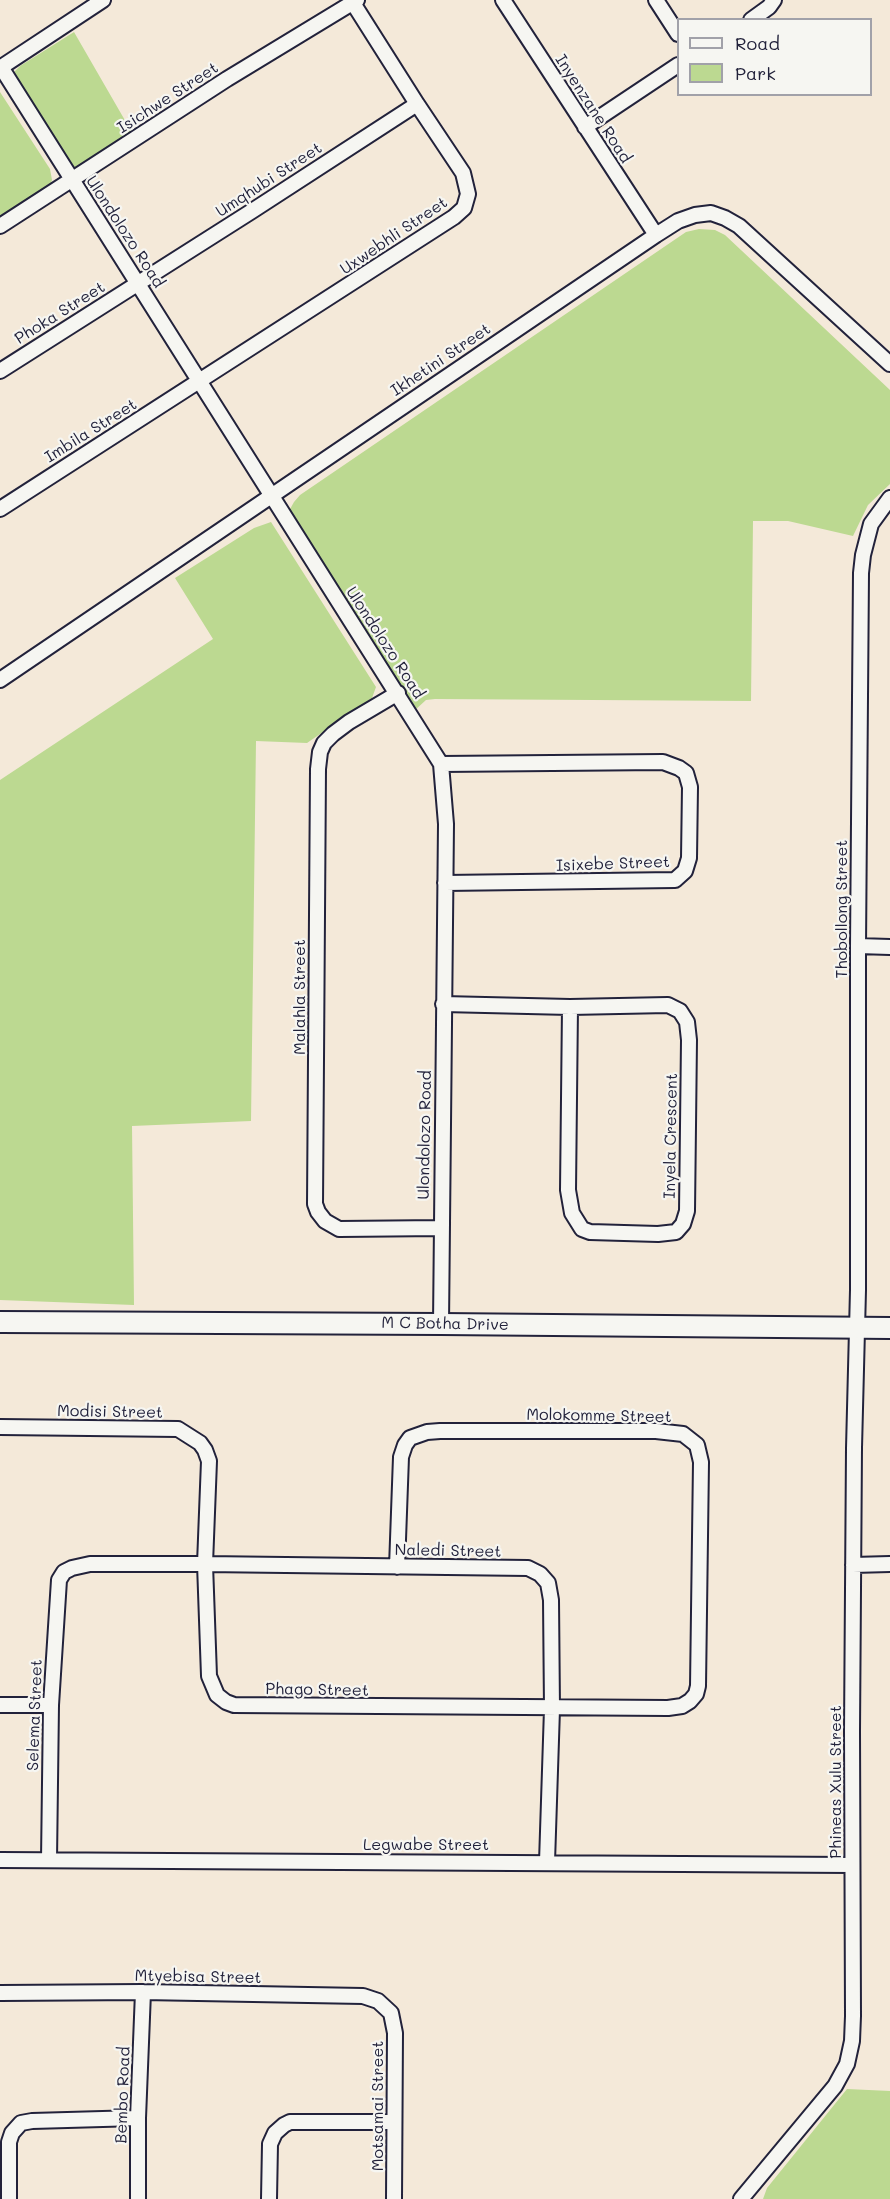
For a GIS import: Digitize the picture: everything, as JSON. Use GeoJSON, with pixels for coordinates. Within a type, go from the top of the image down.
{"type":"FeatureCollection","features":[{"type":"Feature","properties":{"kind":"street"},"geometry":{"type":"LineString","coordinates":[[0,68],[103,0]]}},
{"type":"Feature","properties":{"kind":"street","name":"Inyenzane Road"},"geometry":{"type":"LineString","coordinates":[[503,0],[656,235]]}},
{"type":"Feature","properties":{"kind":"street"},"geometry":{"type":"LineString","coordinates":[[656,0],[677,32]]}},
{"type":"Feature","properties":{"kind":"street"},"geometry":{"type":"LineString","coordinates":[[755,18],[774,0]]}},
{"type":"Feature","properties":{"kind":"street","name":"Uxwebhli Street"},"geometry":{"type":"LineString","coordinates":[[200,382],[454,218],[464,208],[468,194],[464,173],[417,104],[355,1]]}},
{"type":"Feature","properties":{"kind":"street","name":"Isichwe Street"},"geometry":{"type":"LineString","coordinates":[[0,226],[355,1]]}},
{"type":"Feature","properties":{"kind":"street"},"geometry":{"type":"LineString","coordinates":[[585,127],[677,66]]}},
{"type":"Feature","properties":{"kind":"street","name":"Ulondolozo Road"},"geometry":{"type":"LineString","coordinates":[[0,68],[441,764],[446,824],[441,1324]]}},
{"type":"Feature","properties":{"kind":"street","name":"Umqhubi Street"},"geometry":{"type":"LineString","coordinates":[[138,283],[417,104]]}},
{"type":"Feature","properties":{"kind":"street","name":"Ikhetini Street"},"geometry":{"type":"LineString","coordinates":[[0,680],[678,221],[695,215],[711,213],[739,226],[890,364]]}},
{"type":"Feature","properties":{"kind":"street","name":"Phoka Street"},"geometry":{"type":"LineString","coordinates":[[0,371],[138,283]]}},
{"type":"Feature","properties":{"kind":"street","name":"Imbila Street"},"geometry":{"type":"LineString","coordinates":[[0,509],[200,382]]}},
{"type":"Feature","properties":{"kind":"street","name":"Thobollong Street"},"geometry":{"type":"LineString","coordinates":[[857,1328],[861,573],[871,524],[890,498]]}},
{"type":"Feature","properties":{"kind":"street","name":"Malahla Street"},"geometry":{"type":"LineString","coordinates":[[398,693],[333,734],[324,743],[320,752],[315,1204],[325,1221],[339,1229],[441,1228]]}},
{"type":"Feature","properties":{"kind":"street","name":"Isixebe Street"},"geometry":{"type":"LineString","coordinates":[[441,764],[663,762],[686,773],[690,787],[689,858],[685,871],[675,880],[445,883]]}},
{"type":"Feature","properties":{"kind":"street"},"geometry":{"type":"LineString","coordinates":[[858,946],[890,947]]}},
{"type":"Feature","properties":{"kind":"street","name":"Inyela Crescent"},"geometry":{"type":"LineString","coordinates":[[443,1004],[570,1007],[668,1005],[680,1011],[687,1022],[689,1040],[687,1211],[683,1224],[676,1232],[658,1234],[590,1232],[582,1229],[572,1213],[568,1190],[570,1007]]}},
{"type":"Feature","properties":{"kind":"street","name":"M C Botha Drive"},"geometry":{"type":"LineString","coordinates":[[0,1322],[890,1329]]}},
{"type":"Feature","properties":{"kind":"street","name":"Phineas Xulu Street"},"geometry":{"type":"LineString","coordinates":[[744,2198],[835,2086],[847,2064],[852,2041],[857,1328]]}},
{"type":"Feature","properties":{"kind":"street","name":"Modisi Street"},"geometry":{"type":"LineString","coordinates":[[0,1427],[178,1429],[192,1436],[205,1450],[208,1461],[206,1564]]}},
{"type":"Feature","properties":{"kind":"street","name":"Molokomme Street"},"geometry":{"type":"LineString","coordinates":[[397,1567],[400,1456],[410,1438],[440,1431],[656,1431],[683,1434],[692,1440],[697,1445],[701,1462],[698,1686],[696,1694],[690,1701],[675,1708],[552,1709]]}},
{"type":"Feature","properties":{"kind":"street","name":"Naledi Street"},"geometry":{"type":"LineString","coordinates":[[64,1572],[90,1564],[206,1564],[528,1568],[540,1574],[548,1583],[551,1600],[552,1709],[547,1862]]}},
{"type":"Feature","properties":{"kind":"street","name":"Phago Street"},"geometry":{"type":"LineString","coordinates":[[206,1564],[209,1676],[217,1695],[226,1702],[234,1705],[302,1707],[552,1709]]}},
{"type":"Feature","properties":{"kind":"street"},"geometry":{"type":"LineString","coordinates":[[854,1564],[890,1564]]}},
{"type":"Feature","properties":{"kind":"street","name":"Selema Street"},"geometry":{"type":"LineString","coordinates":[[50,1860],[51,1705],[57,1590],[64,1572]]}},
{"type":"Feature","properties":{"kind":"street"},"geometry":{"type":"LineString","coordinates":[[0,1705],[51,1705]]}},
{"type":"Feature","properties":{"kind":"street","name":"Legwabe Street"},"geometry":{"type":"LineString","coordinates":[[0,1860],[852,1865]]}},
{"type":"Feature","properties":{"kind":"street","name":"Mtyebisa Street"},"geometry":{"type":"LineString","coordinates":[[0,1993],[142,1992],[363,1996],[378,2001],[391,2013]]}},
{"type":"Feature","properties":{"kind":"street","name":"Bembo Road"},"geometry":{"type":"LineString","coordinates":[[138,2199],[142,1992]]}},
{"type":"Feature","properties":{"kind":"street","name":"Motsamai Street"},"geometry":{"type":"LineString","coordinates":[[391,2013],[395,2033],[394,2199]]}},
{"type":"Feature","properties":{"kind":"street"},"geometry":{"type":"LineString","coordinates":[[9,2199],[9,2142],[12,2133],[21,2123],[138,2118]]}},
{"type":"Feature","properties":{"kind":"street"},"geometry":{"type":"LineString","coordinates":[[269,2199],[271,2139],[284,2125],[290,2122],[394,2122]]}},
{"type":"Feature","properties":{"kind":"green space"},"geometry":{"type":"Polygon","coordinates":[[[74,32],[134,136],[72,173],[14,82],[13,73],[20,66],[74,32]]]}},
{"type":"Feature","properties":{"kind":"green space"},"geometry":{"type":"Polygon","coordinates":[[[0,92],[50,169],[52,180],[49,188],[0,221],[0,92]]]}},
{"type":"Feature","properties":{"kind":"green space"},"geometry":{"type":"Polygon","coordinates":[[[699,229],[715,230],[725,235],[890,390],[890,484],[868,505],[853,536],[788,521],[753,521],[751,701],[435,699],[426,700],[414,711],[289,511],[294,502],[300,495],[686,232],[699,229]]]}},
{"type":"Feature","properties":{"kind":"green space"},"geometry":{"type":"Polygon","coordinates":[[[271,522],[376,687],[372,698],[307,743],[256,741],[251,1121],[132,1126],[134,1305],[0,1300],[0,780],[213,639],[175,578],[254,528],[271,522]]]}},
{"type":"Feature","properties":{"kind":"green space"},"geometry":{"type":"Polygon","coordinates":[[[847,2089],[890,2091],[890,2199],[763,2199],[767,2188],[847,2089]]]}}]}
